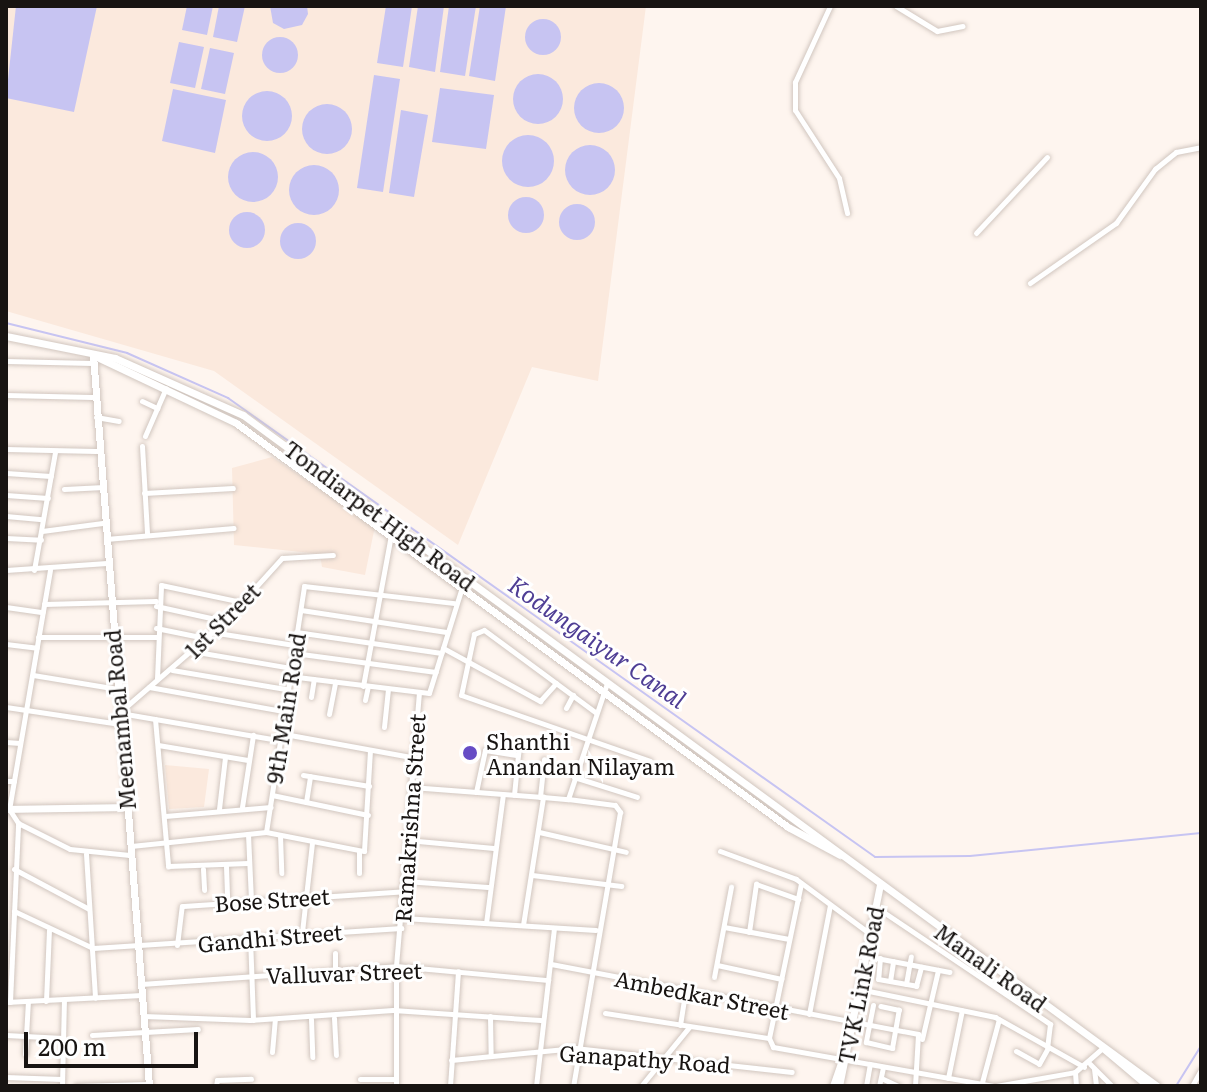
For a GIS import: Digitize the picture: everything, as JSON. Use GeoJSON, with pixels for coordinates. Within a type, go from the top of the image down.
{"type":"FeatureCollection","features":[{"type":"Feature","properties":{"kind":"main road","name":"Tondiarpet High Road"},"geometry":{"type":"LineString","coordinates":[[6,336],[92,359],[227,405],[605,686]]}},
{"type":"Feature","properties":{"kind":"main road","name":"Tondiarpet High Road"},"geometry":{"type":"LineString","coordinates":[[92,359],[167,388],[236,423],[880,885]]}},
{"type":"Feature","properties":{"kind":"main road","name":"Meenambal Road"},"geometry":{"type":"LineString","coordinates":[[92,359],[96,451],[149,1085]]}},
{"type":"Feature","properties":{"kind":"main road"},"geometry":{"type":"LineString","coordinates":[[7,810],[127,807]]}},
{"type":"Feature","properties":{"kind":"main road","name":"TVK Link Road"},"geometry":{"type":"LineString","coordinates":[[839,1086],[880,885]]}},
{"type":"Feature","properties":{"kind":"main road","name":"Manali Road"},"geometry":{"type":"LineString","coordinates":[[880,885],[1157,1086]]}},
{"type":"Feature","properties":{"kind":"main road","name":"Manali Road"},"geometry":{"type":"LineString","coordinates":[[1103,1048],[1148,1086]]}},
{"type":"Feature","properties":{"kind":"main road"},"geometry":{"type":"LineString","coordinates":[[833,1086],[844,1058]]}},
{"type":"Feature","properties":{"kind":"street"},"geometry":{"type":"LineString","coordinates":[[830,6],[795,82],[795,110],[839,178],[847,213]]}},
{"type":"Feature","properties":{"kind":"street"},"geometry":{"type":"LineString","coordinates":[[896,6],[937,31],[963,26]]}},
{"type":"Feature","properties":{"kind":"street"},"geometry":{"type":"LineString","coordinates":[[1030,283],[1116,223],[1139,183],[1165,160],[1201,147]]}},
{"type":"Feature","properties":{"kind":"street"},"geometry":{"type":"LineString","coordinates":[[976,233],[1047,157]]}},
{"type":"Feature","properties":{"kind":"street"},"geometry":{"type":"LineString","coordinates":[[6,361],[92,359]]}},
{"type":"Feature","properties":{"kind":"street"},"geometry":{"type":"LineString","coordinates":[[145,436],[167,388]]}},
{"type":"Feature","properties":{"kind":"street"},"geometry":{"type":"LineString","coordinates":[[6,395],[92,397]]}},
{"type":"Feature","properties":{"kind":"street"},"geometry":{"type":"LineString","coordinates":[[142,401],[157,408]]}},
{"type":"Feature","properties":{"kind":"street"},"geometry":{"type":"LineString","coordinates":[[94,417],[119,421]]}},
{"type":"Feature","properties":{"kind":"street"},"geometry":{"type":"LineString","coordinates":[[142,446],[147,534]]}},
{"type":"Feature","properties":{"kind":"street"},"geometry":{"type":"LineString","coordinates":[[6,449],[96,451]]}},
{"type":"Feature","properties":{"kind":"street"},"geometry":{"type":"LineString","coordinates":[[34,570],[55,452]]}},
{"type":"Feature","properties":{"kind":"street"},"geometry":{"type":"LineString","coordinates":[[6,473],[51,476]]}},
{"type":"Feature","properties":{"kind":"street"},"geometry":{"type":"LineString","coordinates":[[64,489],[99,487]]}},
{"type":"Feature","properties":{"kind":"street"},"geometry":{"type":"LineString","coordinates":[[144,493],[233,488]]}},
{"type":"Feature","properties":{"kind":"street"},"geometry":{"type":"LineString","coordinates":[[6,495],[48,498]]}},
{"type":"Feature","properties":{"kind":"street"},"geometry":{"type":"LineString","coordinates":[[6,516],[42,519]]}},
{"type":"Feature","properties":{"kind":"street"},"geometry":{"type":"LineString","coordinates":[[42,531],[102,523]]}},
{"type":"Feature","properties":{"kind":"street"},"geometry":{"type":"LineString","coordinates":[[105,539],[234,528]]}},
{"type":"Feature","properties":{"kind":"street"},"geometry":{"type":"LineString","coordinates":[[365,700],[367,662],[391,534]]}},
{"type":"Feature","properties":{"kind":"street"},"geometry":{"type":"LineString","coordinates":[[6,538],[41,540]]}},
{"type":"Feature","properties":{"kind":"street","name":"1st Street"},"geometry":{"type":"LineString","coordinates":[[119,712],[225,621],[287,555],[333,555]]}},
{"type":"Feature","properties":{"kind":"street"},"geometry":{"type":"LineString","coordinates":[[6,570],[50,570],[107,563]]}},
{"type":"Feature","properties":{"kind":"street"},"geometry":{"type":"LineString","coordinates":[[50,570],[7,810],[18,823],[86,854],[130,855]]}},
{"type":"Feature","properties":{"kind":"street"},"geometry":{"type":"LineString","coordinates":[[157,679],[156,604],[166,584],[243,602]]}},
{"type":"Feature","properties":{"kind":"street","name":"9th Main Road"},"geometry":{"type":"LineString","coordinates":[[266,832],[285,689],[305,585],[379,594]]}},
{"type":"Feature","properties":{"kind":"street"},"geometry":{"type":"LineString","coordinates":[[289,676],[429,693],[454,603],[462,586]]}},
{"type":"Feature","properties":{"kind":"street"},"geometry":{"type":"LineString","coordinates":[[379,594],[454,603]]}},
{"type":"Feature","properties":{"kind":"street"},"geometry":{"type":"LineString","coordinates":[[44,604],[156,604],[225,621]]}},
{"type":"Feature","properties":{"kind":"street"},"geometry":{"type":"LineString","coordinates":[[6,607],[43,612]]}},
{"type":"Feature","properties":{"kind":"street"},"geometry":{"type":"LineString","coordinates":[[301,610],[446,632]]}},
{"type":"Feature","properties":{"kind":"street"},"geometry":{"type":"LineString","coordinates":[[156,628],[205,638]]}},
{"type":"Feature","properties":{"kind":"street"},"geometry":{"type":"LineString","coordinates":[[595,712],[484,630],[474,634],[461,695],[650,761]]}},
{"type":"Feature","properties":{"kind":"street"},"geometry":{"type":"LineString","coordinates":[[211,632],[436,672]]}},
{"type":"Feature","properties":{"kind":"street"},"geometry":{"type":"LineString","coordinates":[[296,632],[467,656],[540,701],[556,683]]}},
{"type":"Feature","properties":{"kind":"street"},"geometry":{"type":"LineString","coordinates":[[38,637],[113,640],[156,637]]}},
{"type":"Feature","properties":{"kind":"street"},"geometry":{"type":"LineString","coordinates":[[6,644],[37,648]]}},
{"type":"Feature","properties":{"kind":"street"},"geometry":{"type":"LineString","coordinates":[[191,651],[291,668]]}},
{"type":"Feature","properties":{"kind":"street"},"geometry":{"type":"LineString","coordinates":[[171,670],[285,689]]}},
{"type":"Feature","properties":{"kind":"street"},"geometry":{"type":"LineString","coordinates":[[33,675],[118,689]]}},
{"type":"Feature","properties":{"kind":"street"},"geometry":{"type":"LineString","coordinates":[[311,697],[314,679]]}},
{"type":"Feature","properties":{"kind":"street"},"geometry":{"type":"LineString","coordinates":[[329,714],[335,682]]}},
{"type":"Feature","properties":{"kind":"street"},"geometry":{"type":"LineString","coordinates":[[568,799],[583,738],[605,686]]}},
{"type":"Feature","properties":{"kind":"street"},"geometry":{"type":"LineString","coordinates":[[149,687],[282,711]]}},
{"type":"Feature","properties":{"kind":"street"},"geometry":{"type":"LineString","coordinates":[[384,727],[388,689]]}},
{"type":"Feature","properties":{"kind":"street","name":"Ramakrishna Street"},"geometry":{"type":"LineString","coordinates":[[396,1082],[393,1010],[405,891],[411,757],[419,693]]}},
{"type":"Feature","properties":{"kind":"street"},"geometry":{"type":"LineString","coordinates":[[566,708],[573,695]]}},
{"type":"Feature","properties":{"kind":"street"},"geometry":{"type":"LineString","coordinates":[[6,707],[120,724]]}},
{"type":"Feature","properties":{"kind":"street"},"geometry":{"type":"LineString","coordinates":[[119,712],[411,757]]}},
{"type":"Feature","properties":{"kind":"street"},"geometry":{"type":"LineString","coordinates":[[155,719],[170,870],[248,863]]}},
{"type":"Feature","properties":{"kind":"street"},"geometry":{"type":"LineString","coordinates":[[242,807],[253,735]]}},
{"type":"Feature","properties":{"kind":"street"},"geometry":{"type":"LineString","coordinates":[[6,742],[20,743]]}},
{"type":"Feature","properties":{"kind":"street"},"geometry":{"type":"LineString","coordinates":[[514,795],[520,742]]}},
{"type":"Feature","properties":{"kind":"street"},"geometry":{"type":"LineString","coordinates":[[158,745],[248,760]]}},
{"type":"Feature","properties":{"kind":"street"},"geometry":{"type":"LineString","coordinates":[[131,846],[266,832],[359,851],[367,847],[370,750]]}},
{"type":"Feature","properties":{"kind":"street"},"geometry":{"type":"LineString","coordinates":[[476,792],[482,751],[518,755]]}},
{"type":"Feature","properties":{"kind":"street"},"geometry":{"type":"LineString","coordinates":[[219,809],[225,757]]}},
{"type":"Feature","properties":{"kind":"street"},"geometry":{"type":"LineString","coordinates":[[523,925],[539,832],[544,759]]}},
{"type":"Feature","properties":{"kind":"street"},"geometry":{"type":"LineString","coordinates":[[303,775],[369,786]]}},
{"type":"Feature","properties":{"kind":"street"},"geometry":{"type":"LineString","coordinates":[[306,802],[310,776]]}},
{"type":"Feature","properties":{"kind":"street"},"geometry":{"type":"LineString","coordinates":[[574,777],[637,797]]}},
{"type":"Feature","properties":{"kind":"street"},"geometry":{"type":"LineString","coordinates":[[6,781],[14,781]]}},
{"type":"Feature","properties":{"kind":"street"},"geometry":{"type":"LineString","coordinates":[[411,787],[568,799],[618,807],[587,972],[575,1048],[573,1086]]}},
{"type":"Feature","properties":{"kind":"street"},"geometry":{"type":"LineString","coordinates":[[486,923],[488,887],[503,794]]}},
{"type":"Feature","properties":{"kind":"street"},"geometry":{"type":"LineString","coordinates":[[272,795],[368,815]]}},
{"type":"Feature","properties":{"kind":"street"},"geometry":{"type":"LineString","coordinates":[[165,816],[242,807],[271,807]]}},
{"type":"Feature","properties":{"kind":"street"},"geometry":{"type":"LineString","coordinates":[[18,823],[14,869],[9,887],[14,911],[9,925],[8,1002],[142,995]]}},
{"type":"Feature","properties":{"kind":"street"},"geometry":{"type":"LineString","coordinates":[[539,832],[626,852]]}},
{"type":"Feature","properties":{"kind":"street"},"geometry":{"type":"LineString","coordinates":[[248,834],[251,899]]}},
{"type":"Feature","properties":{"kind":"street"},"geometry":{"type":"LineString","coordinates":[[280,835],[281,873]]}},
{"type":"Feature","properties":{"kind":"street"},"geometry":{"type":"LineString","coordinates":[[407,840],[495,848]]}},
{"type":"Feature","properties":{"kind":"street"},"geometry":{"type":"LineString","coordinates":[[302,932],[312,843]]}},
{"type":"Feature","properties":{"kind":"street"},"geometry":{"type":"LineString","coordinates":[[6,851],[15,851]]}},
{"type":"Feature","properties":{"kind":"street"},"geometry":{"type":"LineString","coordinates":[[359,851],[359,873]]}},
{"type":"Feature","properties":{"kind":"street"},"geometry":{"type":"LineString","coordinates":[[720,851],[802,882],[869,933]]}},
{"type":"Feature","properties":{"kind":"street"},"geometry":{"type":"LineString","coordinates":[[86,854],[95,998]]}},
{"type":"Feature","properties":{"kind":"street"},"geometry":{"type":"LineString","coordinates":[[226,866],[227,901]]}},
{"type":"Feature","properties":{"kind":"street"},"geometry":{"type":"LineString","coordinates":[[14,869],[90,909]]}},
{"type":"Feature","properties":{"kind":"street"},"geometry":{"type":"LineString","coordinates":[[203,869],[204,890]]}},
{"type":"Feature","properties":{"kind":"street"},"geometry":{"type":"LineString","coordinates":[[532,875],[621,886]]}},
{"type":"Feature","properties":{"kind":"street"},"geometry":{"type":"LineString","coordinates":[[405,881],[488,887]]}},
{"type":"Feature","properties":{"kind":"street"},"geometry":{"type":"LineString","coordinates":[[802,882],[769,1038],[773,1047],[995,1086],[1075,1072],[1089,1066],[1103,1048]]}},
{"type":"Feature","properties":{"kind":"street"},"geometry":{"type":"LineString","coordinates":[[749,932],[756,884],[798,899]]}},
{"type":"Feature","properties":{"kind":"street"},"geometry":{"type":"LineString","coordinates":[[714,977],[731,887]]}},
{"type":"Feature","properties":{"kind":"street","name":"Bose Street"},"geometry":{"type":"LineString","coordinates":[[177,945],[178,908],[251,899],[405,891]]}},
{"type":"Feature","properties":{"kind":"street"},"geometry":{"type":"LineString","coordinates":[[809,1014],[830,905]]}},
{"type":"Feature","properties":{"kind":"street"},"geometry":{"type":"LineString","coordinates":[[875,907],[1050,1024],[1048,1047],[1039,1064],[1016,1051]]}},
{"type":"Feature","properties":{"kind":"street"},"geometry":{"type":"LineString","coordinates":[[14,911],[93,948]]}},
{"type":"Feature","properties":{"kind":"street"},"geometry":{"type":"LineString","coordinates":[[403,918],[596,930]]}},
{"type":"Feature","properties":{"kind":"street"},"geometry":{"type":"LineString","coordinates":[[724,927],[789,939]]}},
{"type":"Feature","properties":{"kind":"street","name":"Gandhi Street"},"geometry":{"type":"LineString","coordinates":[[93,948],[177,945],[302,932],[401,928]]}},
{"type":"Feature","properties":{"kind":"street"},"geometry":{"type":"LineString","coordinates":[[536,1086],[541,1020],[554,928]]}},
{"type":"Feature","properties":{"kind":"street"},"geometry":{"type":"LineString","coordinates":[[46,1001],[49,930]]}},
{"type":"Feature","properties":{"kind":"street"},"geometry":{"type":"LineString","coordinates":[[250,937],[253,1020]]}},
{"type":"Feature","properties":{"kind":"street"},"geometry":{"type":"LineString","coordinates":[[335,953],[335,969]]}},
{"type":"Feature","properties":{"kind":"street"},"geometry":{"type":"LineString","coordinates":[[865,955],[949,972]]}},
{"type":"Feature","properties":{"kind":"street"},"geometry":{"type":"LineString","coordinates":[[906,984],[911,956]]}},
{"type":"Feature","properties":{"kind":"street"},"geometry":{"type":"LineString","coordinates":[[880,958],[877,977],[890,981],[917,986],[921,967]]}},
{"type":"Feature","properties":{"kind":"street"},"geometry":{"type":"LineString","coordinates":[[890,981],[893,961]]}},
{"type":"Feature","properties":{"kind":"street","name":"Ambedkar Street"},"geometry":{"type":"LineString","coordinates":[[551,964],[896,1030],[922,1039]]}},
{"type":"Feature","properties":{"kind":"street"},"geometry":{"type":"LineString","coordinates":[[717,965],[781,979]]}},
{"type":"Feature","properties":{"kind":"street","name":"Valluvar Street"},"geometry":{"type":"LineString","coordinates":[[141,984],[396,966],[548,980]]}},
{"type":"Feature","properties":{"kind":"street"},"geometry":{"type":"LineString","coordinates":[[915,1086],[938,970]]}},
{"type":"Feature","properties":{"kind":"street"},"geometry":{"type":"LineString","coordinates":[[450,1086],[451,1013],[458,971]]}},
{"type":"Feature","properties":{"kind":"street"},"geometry":{"type":"LineString","coordinates":[[859,989],[999,1019],[1089,1066],[1112,1086]]}},
{"type":"Feature","properties":{"kind":"street"},"geometry":{"type":"LineString","coordinates":[[680,1025],[685,992]]}},
{"type":"Feature","properties":{"kind":"street"},"geometry":{"type":"LineString","coordinates":[[6,1077],[62,1082],[64,1000]]}},
{"type":"Feature","properties":{"kind":"street"},"geometry":{"type":"LineString","coordinates":[[25,1054],[28,1001]]}},
{"type":"Feature","properties":{"kind":"street"},"geometry":{"type":"LineString","coordinates":[[873,1005],[866,1042],[892,1048],[899,1010],[880,1006]]}},
{"type":"Feature","properties":{"kind":"street"},"geometry":{"type":"LineString","coordinates":[[143,1016],[275,1020],[334,1018],[393,1010],[541,1020]]}},
{"type":"Feature","properties":{"kind":"street"},"geometry":{"type":"LineString","coordinates":[[948,1078],[962,1010]]}},
{"type":"Feature","properties":{"kind":"street"},"geometry":{"type":"LineString","coordinates":[[605,1013],[769,1038]]}},
{"type":"Feature","properties":{"kind":"street"},"geometry":{"type":"LineString","coordinates":[[490,1016],[491,1056]]}},
{"type":"Feature","properties":{"kind":"street"},"geometry":{"type":"LineString","coordinates":[[334,1018],[336,1055]]}},
{"type":"Feature","properties":{"kind":"street"},"geometry":{"type":"LineString","coordinates":[[311,1019],[312,1057]]}},
{"type":"Feature","properties":{"kind":"street"},"geometry":{"type":"LineString","coordinates":[[981,1084],[999,1019]]}},
{"type":"Feature","properties":{"kind":"street"},"geometry":{"type":"LineString","coordinates":[[272,1052],[275,1020]]}},
{"type":"Feature","properties":{"kind":"street"},"geometry":{"type":"LineString","coordinates":[[641,1086],[690,1026]]}},
{"type":"Feature","properties":{"kind":"street"},"geometry":{"type":"LineString","coordinates":[[92,1035],[198,1029]]}},
{"type":"Feature","properties":{"kind":"street"},"geometry":{"type":"LineString","coordinates":[[6,1035],[63,1038]]}},
{"type":"Feature","properties":{"kind":"street","name":"Ganapathy Road"},"geometry":{"type":"LineString","coordinates":[[451,1060],[575,1048],[667,1055],[792,1072]]}},
{"type":"Feature","properties":{"kind":"street"},"geometry":{"type":"LineString","coordinates":[[866,1086],[870,1064]]}},
{"type":"Feature","properties":{"kind":"street"},"geometry":{"type":"LineString","coordinates":[[1089,1066],[1096,1086]]}},
{"type":"Feature","properties":{"kind":"street"},"geometry":{"type":"LineString","coordinates":[[879,1086],[883,1067]]}},
{"type":"Feature","properties":{"kind":"street"},"geometry":{"type":"LineString","coordinates":[[1075,1072],[1076,1086]]}},
{"type":"Feature","properties":{"kind":"street"},"geometry":{"type":"LineString","coordinates":[[1192,1086],[1200,1075]]}},
{"type":"Feature","properties":{"kind":"street"},"geometry":{"type":"LineString","coordinates":[[23,1086],[24,1077]]}},
{"type":"Feature","properties":{"kind":"street"},"geometry":{"type":"LineString","coordinates":[[1044,1077],[1045,1086]]}},
{"type":"Feature","properties":{"kind":"street"},"geometry":{"type":"LineString","coordinates":[[881,1078],[898,1086]]}},
{"type":"Feature","properties":{"kind":"street"},"geometry":{"type":"LineString","coordinates":[[216,1086],[217,1080],[251,1079]]}},
{"type":"Feature","properties":{"kind":"street"},"geometry":{"type":"LineString","coordinates":[[360,1079],[396,1082]]}},
{"type":"Feature","properties":{"kind":"street"},"geometry":{"type":"LineString","coordinates":[[76,1086],[149,1085]]}},
{"type":"Feature","properties":{"kind":"shaded area"},"geometry":{"type":"Polygon","coordinates":[[[6,6],[646,6],[598,381],[532,367],[458,545],[214,371],[6,311],[6,6]]]}},
{"type":"Feature","properties":{"kind":"shaded area"},"geometry":{"type":"Polygon","coordinates":[[[272,457],[375,526],[365,575],[322,567],[320,554],[234,545],[232,468],[272,457]]]}},
{"type":"Feature","properties":{"kind":"shaded area"},"geometry":{"type":"Polygon","coordinates":[[[165,765],[209,769],[204,807],[169,809],[165,765]]]}},
{"type":"Feature","properties":{"kind":"water"},"geometry":{"type":"Polygon","coordinates":[[[16,6],[97,6],[74,112],[6,98],[16,6]]]}},
{"type":"Feature","properties":{"kind":"water"},"geometry":{"type":"Polygon","coordinates":[[[187,6],[213,6],[207,35],[182,30],[187,6]]]}},
{"type":"Feature","properties":{"kind":"water"},"geometry":{"type":"Polygon","coordinates":[[[219,6],[245,6],[237,42],[213,37],[219,6]]]}},
{"type":"Feature","properties":{"kind":"water"},"geometry":{"type":"Polygon","coordinates":[[[270,6],[307,6],[308,14],[302,25],[284,29],[273,23],[270,6]]]}},
{"type":"Feature","properties":{"kind":"water"},"geometry":{"type":"Polygon","coordinates":[[[386,6],[412,6],[403,67],[377,63],[386,6]]]}},
{"type":"Feature","properties":{"kind":"water"},"geometry":{"type":"Polygon","coordinates":[[[418,6],[444,6],[435,72],[409,67],[418,6]]]}},
{"type":"Feature","properties":{"kind":"water"},"geometry":{"type":"Polygon","coordinates":[[[449,6],[476,6],[465,76],[440,72],[449,6]]]}},
{"type":"Feature","properties":{"kind":"water"},"geometry":{"type":"Polygon","coordinates":[[[480,6],[506,6],[495,81],[469,76],[480,6]]]}},
{"type":"Feature","properties":{"kind":"water"},"geometry":{"type":"Polygon","coordinates":[[[543,19],[556,24],[561,37],[556,50],[543,55],[530,50],[525,37],[530,24],[543,19]]]}},
{"type":"Feature","properties":{"kind":"water"},"geometry":{"type":"Polygon","coordinates":[[[280,37],[293,42],[298,55],[293,68],[280,73],[267,68],[262,55],[267,42],[280,37]]]}},
{"type":"Feature","properties":{"kind":"water"},"geometry":{"type":"Polygon","coordinates":[[[179,42],[204,47],[195,88],[170,83],[179,42]]]}},
{"type":"Feature","properties":{"kind":"water"},"geometry":{"type":"Polygon","coordinates":[[[210,48],[234,53],[225,94],[201,89],[210,48]]]}},
{"type":"Feature","properties":{"kind":"water"},"geometry":{"type":"Polygon","coordinates":[[[538,74],[556,81],[563,99],[556,117],[538,124],[520,117],[513,99],[520,81],[538,74]]]}},
{"type":"Feature","properties":{"kind":"water"},"geometry":{"type":"Polygon","coordinates":[[[374,75],[400,79],[383,192],[357,188],[374,75]]]}},
{"type":"Feature","properties":{"kind":"water"},"geometry":{"type":"Polygon","coordinates":[[[599,83],[616,91],[624,108],[616,125],[599,133],[582,125],[574,108],[582,91],[599,83]]]}},
{"type":"Feature","properties":{"kind":"water"},"geometry":{"type":"Polygon","coordinates":[[[440,88],[494,95],[486,149],[432,142],[440,88]]]}},
{"type":"Feature","properties":{"kind":"water"},"geometry":{"type":"Polygon","coordinates":[[[173,89],[226,100],[215,153],[162,141],[173,89]]]}},
{"type":"Feature","properties":{"kind":"water"},"geometry":{"type":"Polygon","coordinates":[[[267,91],[285,98],[292,116],[285,134],[267,141],[249,134],[242,116],[249,98],[267,91]]]}},
{"type":"Feature","properties":{"kind":"water"},"geometry":{"type":"Polygon","coordinates":[[[327,104],[345,111],[352,129],[345,147],[327,154],[309,147],[302,129],[309,111],[327,104]]]}},
{"type":"Feature","properties":{"kind":"water"},"geometry":{"type":"Polygon","coordinates":[[[401,110],[428,115],[414,197],[389,193],[401,110]]]}},
{"type":"Feature","properties":{"kind":"water"},"geometry":{"type":"Polygon","coordinates":[[[528,135],[546,143],[554,161],[546,179],[528,187],[510,179],[502,161],[510,143],[528,135]]]}},
{"type":"Feature","properties":{"kind":"water"},"geometry":{"type":"Polygon","coordinates":[[[590,145],[608,152],[615,170],[608,188],[590,195],[572,188],[565,170],[572,152],[590,145]]]}},
{"type":"Feature","properties":{"kind":"water"},"geometry":{"type":"Polygon","coordinates":[[[253,152],[271,159],[278,177],[271,195],[253,202],[235,195],[228,177],[235,159],[253,152]]]}},
{"type":"Feature","properties":{"kind":"water"},"geometry":{"type":"Polygon","coordinates":[[[314,165],[332,172],[339,190],[332,208],[314,215],[296,208],[289,190],[296,172],[314,165]]]}},
{"type":"Feature","properties":{"kind":"water"},"geometry":{"type":"Polygon","coordinates":[[[526,197],[539,202],[544,215],[539,228],[526,233],[513,228],[508,215],[513,202],[526,197]]]}},
{"type":"Feature","properties":{"kind":"water"},"geometry":{"type":"Polygon","coordinates":[[[577,204],[590,209],[595,222],[590,235],[577,240],[564,235],[559,222],[564,209],[577,204]]]}},
{"type":"Feature","properties":{"kind":"water"},"geometry":{"type":"Polygon","coordinates":[[[247,212],[260,217],[265,230],[260,243],[247,248],[234,243],[229,230],[234,217],[247,212]]]}},
{"type":"Feature","properties":{"kind":"water"},"geometry":{"type":"Polygon","coordinates":[[[298,223],[311,228],[316,241],[311,254],[298,259],[285,254],[280,241],[285,228],[298,223]]]}},
{"type":"Feature","properties":{"kind":"waterway","name":"Kodungaiyur Canal"},"geometry":{"type":"LineString","coordinates":[[6,323],[127,353],[228,398],[875,857],[970,856],[1201,833]]}},
{"type":"Feature","properties":{"kind":"waterway"},"geometry":{"type":"LineString","coordinates":[[1176,1086],[1201,1046]]}},
{"type":"Feature","properties":{"kind":"place","name":"Shanthi Anandan Nilayam"},"geometry":{"type":"Point","coordinates":[470,753]}}]}
